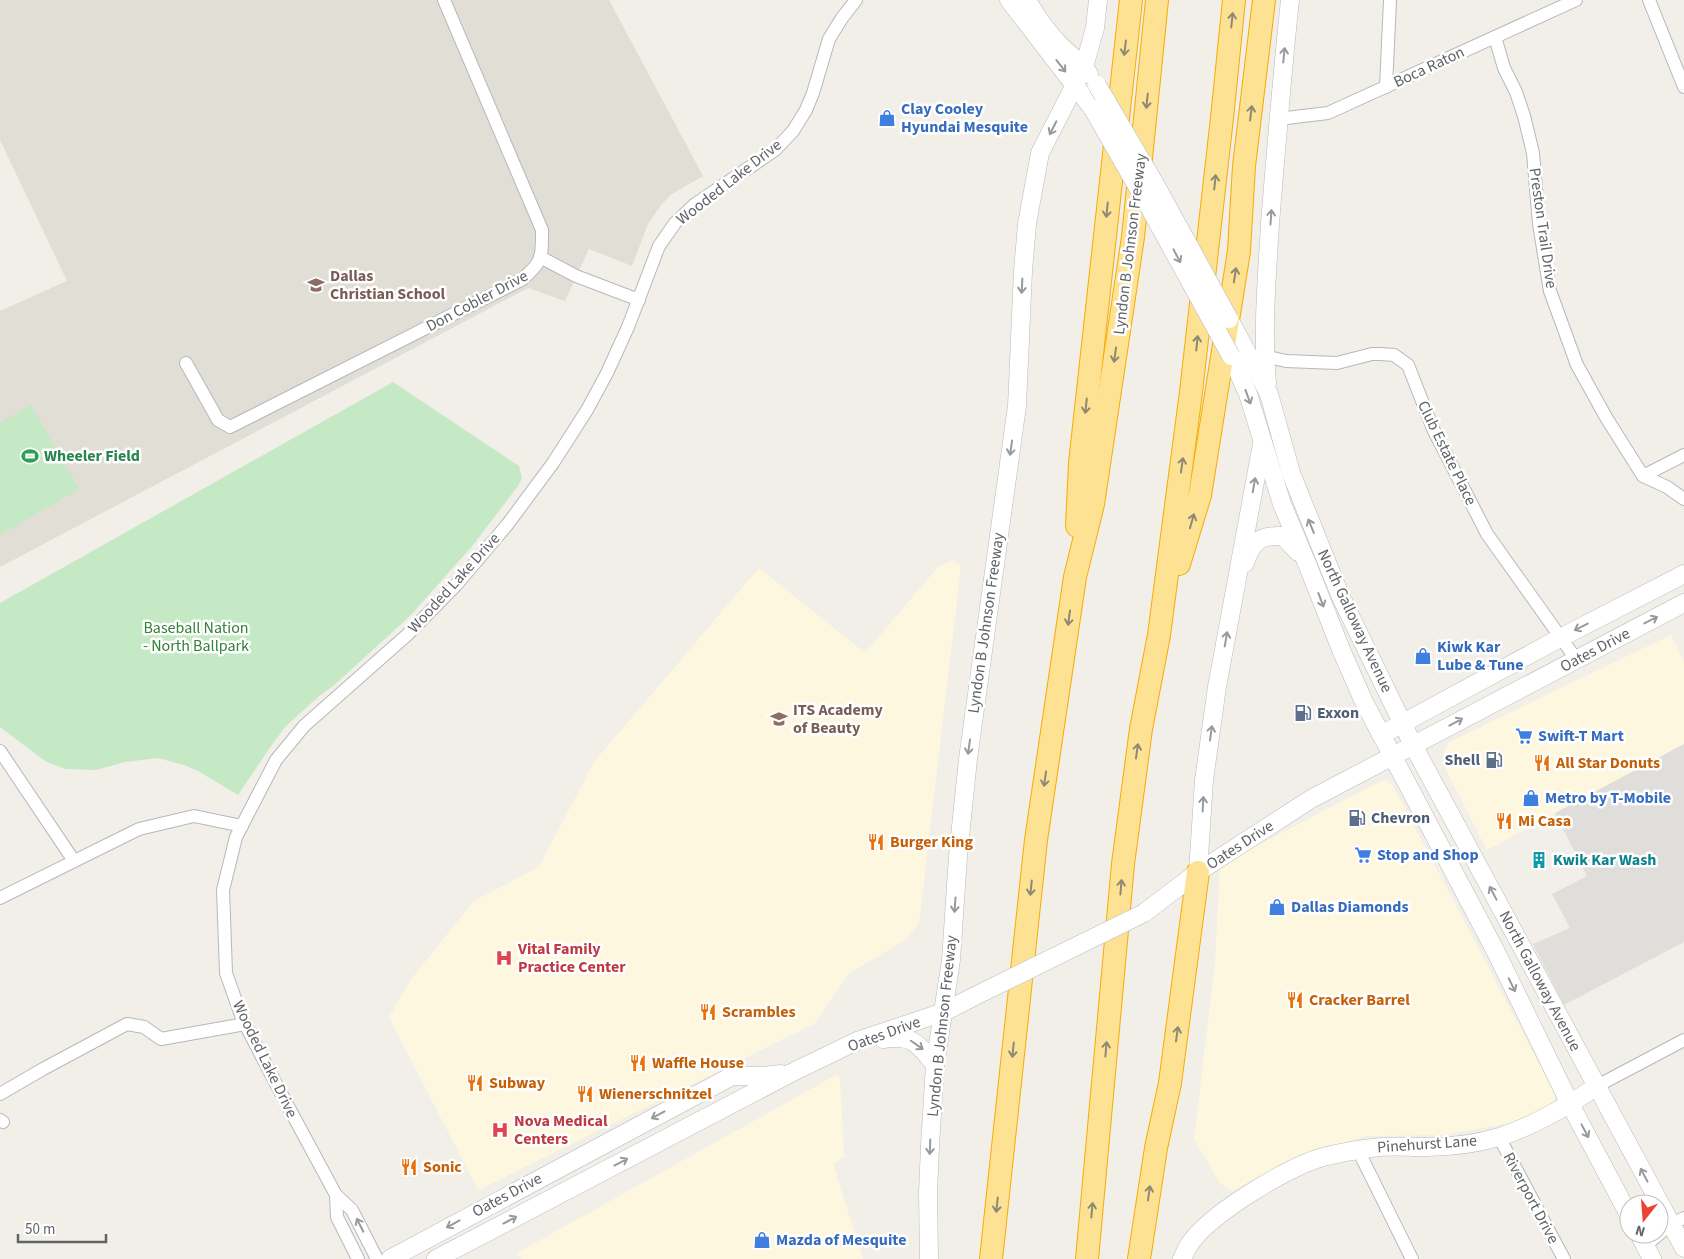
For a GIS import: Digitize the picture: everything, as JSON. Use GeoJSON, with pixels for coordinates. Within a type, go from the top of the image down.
{"type":"FeatureCollection","features":[{"type":"Feature","properties":{"kind":"highway"},"geometry":{"type":"LineString","coordinates":[[1075,577],[1080,463],[1131,0]]}},
{"type":"Feature","properties":{"kind":"highway","name":"Lyndon B Johnson Freeway"},"geometry":{"type":"LineString","coordinates":[[991,1259],[1036,840],[1075,577],[1093,504],[1131,247],[1157,0]]}},
{"type":"Feature","properties":{"kind":"highway"},"geometry":{"type":"LineString","coordinates":[[1087,1259],[1123,864],[1141,729],[1159,635],[1192,392],[1234,0]]}},
{"type":"Feature","properties":{"kind":"highway"},"geometry":{"type":"LineString","coordinates":[[1159,635],[1200,495],[1238,251],[1244,166],[1264,0]]}},
{"type":"Feature","properties":{"kind":"highway"},"geometry":{"type":"LineString","coordinates":[[1139,1259],[1156,1148],[1170,1083],[1198,872]]}},
{"type":"Feature","properties":{"kind":"main road","name":"North Galloway Avenue"},"geometry":{"type":"LineString","coordinates":[[1009,0],[1076,84],[1093,109],[1231,356],[1248,394],[1282,504],[1364,702],[1496,952],[1570,1104],[1619,1196]]}},
{"type":"Feature","properties":{"kind":"main road","name":"North Galloway Avenue"},"geometry":{"type":"LineString","coordinates":[[1027,0],[1039,21],[1059,44],[1084,67],[1098,85],[1155,184],[1268,394],[1291,472],[1314,533],[1340,595],[1413,745],[1597,1086],[1678,1221],[1684,1248]]}},
{"type":"Feature","properties":{"kind":"main road","name":"Lyndon B Johnson Freeway"},"geometry":{"type":"LineString","coordinates":[[929,1259],[928,1192],[935,1065],[951,960],[958,856],[968,759],[1017,406],[1027,224],[1040,153],[1084,67],[1095,28],[1098,0]]}},
{"type":"Feature","properties":{"kind":"main road"},"geometry":{"type":"LineString","coordinates":[[1198,872],[1204,780],[1218,688],[1262,440],[1268,394],[1264,356],[1266,282],[1278,119],[1290,0]]}},
{"type":"Feature","properties":{"kind":"main road"},"geometry":{"type":"LineString","coordinates":[[1059,44],[1078,42],[1088,37],[1095,28]]}},
{"type":"Feature","properties":{"kind":"main road"},"geometry":{"type":"LineString","coordinates":[[1206,310],[1246,339],[1256,334],[1265,324]]}},
{"type":"Feature","properties":{"kind":"main road"},"geometry":{"type":"LineString","coordinates":[[1235,589],[1247,556],[1255,543],[1268,535],[1283,536],[1292,544],[1308,566]]}},
{"type":"Feature","properties":{"kind":"main road","name":"Oates Drive"},"geometry":{"type":"LineString","coordinates":[[1381,735],[1560,638],[1684,574]]}},
{"type":"Feature","properties":{"kind":"main road","name":"Oates Drive"},"geometry":{"type":"LineString","coordinates":[[436,1259],[791,1072],[857,1042],[944,1012],[1144,913],[1198,872],[1311,799],[1684,603]]}},
{"type":"Feature","properties":{"kind":"main road"},"geometry":{"type":"LineString","coordinates":[[1496,952],[1519,942]]}},
{"type":"Feature","properties":{"kind":"main road"},"geometry":{"type":"LineString","coordinates":[[857,1042],[900,1037],[915,1042],[935,1065]]}},
{"type":"Feature","properties":{"kind":"main road","name":"Oates Drive"},"geometry":{"type":"LineString","coordinates":[[390,1259],[732,1076],[762,1076],[791,1072]]}},
{"type":"Feature","properties":{"kind":"main road","name":"Pinehurst Lane"},"geometry":{"type":"LineString","coordinates":[[1182,1259],[1189,1246],[1205,1227],[1256,1190],[1296,1168],[1323,1157],[1358,1150],[1392,1146],[1425,1147],[1463,1144],[1499,1137],[1533,1124],[1570,1104],[1597,1086]]}},
{"type":"Feature","properties":{"kind":"main road"},"geometry":{"type":"LineString","coordinates":[[572,1160],[583,1182]]}},
{"type":"Feature","properties":{"kind":"street","name":"Don Cobler Drive"},"geometry":{"type":"LineString","coordinates":[[186,363],[218,420],[230,427],[521,280],[536,268],[540,257],[542,230],[444,0]]}},
{"type":"Feature","properties":{"kind":"street","name":"Wooded Lake Drive"},"geometry":{"type":"LineString","coordinates":[[377,1259],[352,1210],[336,1195],[245,1024],[226,973],[223,890],[236,837],[276,760],[304,726],[407,635],[457,584],[512,518],[553,463],[587,410],[610,365],[639,300],[659,246],[675,222],[694,206],[775,150],[793,131],[806,110],[830,39],[842,18],[856,0]]}},
{"type":"Feature","properties":{"kind":"street"},"geometry":{"type":"LineString","coordinates":[[1386,87],[1390,0]]}},
{"type":"Feature","properties":{"kind":"street","name":"Boca Raton"},"geometry":{"type":"LineString","coordinates":[[1278,119],[1328,113],[1576,0]]}},
{"type":"Feature","properties":{"kind":"street"},"geometry":{"type":"LineString","coordinates":[[1649,0],[1684,87]]}},
{"type":"Feature","properties":{"kind":"street","name":"Preston Trail Drive"},"geometry":{"type":"LineString","coordinates":[[1495,37],[1504,68],[1519,100],[1533,153],[1539,224],[1550,291],[1577,365],[1607,419],[1643,476]]}},
{"type":"Feature","properties":{"kind":"street"},"geometry":{"type":"LineString","coordinates":[[540,257],[576,276],[639,300]]}},
{"type":"Feature","properties":{"kind":"street","name":"Club Estate Place"},"geometry":{"type":"LineString","coordinates":[[1264,356],[1286,361],[1337,363],[1372,354],[1394,355],[1408,365],[1432,429],[1487,534],[1576,659]]}},
{"type":"Feature","properties":{"kind":"street"},"geometry":{"type":"LineString","coordinates":[[1643,476],[1684,456]]}},
{"type":"Feature","properties":{"kind":"street"},"geometry":{"type":"LineString","coordinates":[[1643,476],[1667,487],[1684,499]]}},
{"type":"Feature","properties":{"kind":"street"},"geometry":{"type":"LineString","coordinates":[[0,751],[74,861]]}},
{"type":"Feature","properties":{"kind":"street"},"geometry":{"type":"LineString","coordinates":[[0,898],[139,829],[194,816],[242,826]]}},
{"type":"Feature","properties":{"kind":"street"},"geometry":{"type":"LineString","coordinates":[[0,1094],[127,1024],[144,1028],[161,1039],[245,1024]]}},
{"type":"Feature","properties":{"kind":"street","name":"Pinehurst Lane"},"geometry":{"type":"LineString","coordinates":[[1597,1086],[1684,1040]]}},
{"type":"Feature","properties":{"kind":"street","name":"Riverport Drive"},"geometry":{"type":"LineString","coordinates":[[1499,1137],[1564,1259]]}},
{"type":"Feature","properties":{"kind":"street"},"geometry":{"type":"LineString","coordinates":[[1358,1150],[1412,1259]]}},
{"type":"Feature","properties":{"kind":"street","name":"Wooded Lake Drive"},"geometry":{"type":"LineString","coordinates":[[336,1195],[337,1217],[358,1259]]}},
{"type":"Feature","properties":{"kind":"street"},"geometry":{"type":"LineString","coordinates":[[1645,1246],[1678,1221]]}},
{"type":"Feature","properties":{"kind":"shaded area","name":"Dallas Christian School"},"geometry":{"type":"Polygon","coordinates":[[[0,0],[609,0],[703,176],[672,194],[661,205],[648,224],[632,266],[589,249],[565,301],[528,288],[0,567],[0,311],[67,281],[0,140],[0,0]]]}},
{"type":"Feature","properties":{"kind":"shaded area"},"geometry":{"type":"Polygon","coordinates":[[[954,560],[961,566],[919,923],[906,939],[849,974],[814,1024],[478,1190],[389,1017],[412,978],[474,901],[539,867],[594,762],[759,568],[865,653],[939,566],[954,560]]]}},
{"type":"Feature","properties":{"kind":"shaded area"},"geometry":{"type":"Polygon","coordinates":[[[1671,635],[1684,661],[1684,744],[1487,850],[1443,764],[1444,752],[1449,742],[1671,635]]]}},
{"type":"Feature","properties":{"kind":"shaded area"},"geometry":{"type":"Polygon","coordinates":[[[1684,744],[1684,942],[1564,1005],[1533,944],[1570,928],[1552,894],[1587,876],[1555,813],[1684,744]]]}},
{"type":"Feature","properties":{"kind":"shaded area"},"geometry":{"type":"Polygon","coordinates":[[[1386,780],[1393,786],[1555,1094],[1552,1106],[1515,1122],[1445,1135],[1366,1136],[1297,1158],[1262,1177],[1230,1191],[1219,1182],[1194,1139],[1215,964],[1220,865],[1386,780]]]}},
{"type":"Feature","properties":{"kind":"shaded area"},"geometry":{"type":"Polygon","coordinates":[[[836,1075],[840,1079],[844,1157],[833,1164],[863,1259],[521,1259],[517,1253],[836,1075]]]}},
{"type":"Feature","properties":{"kind":"green space","name":"Baseball Nation - North Ballpark"},"geometry":{"type":"Polygon","coordinates":[[[393,382],[519,466],[522,478],[473,545],[411,615],[285,727],[238,795],[198,771],[158,758],[125,762],[96,770],[65,769],[45,761],[0,727],[0,603],[393,382]]]}},
{"type":"Feature","properties":{"kind":"green space","name":"Wheeler Field"},"geometry":{"type":"Polygon","coordinates":[[[31,405],[79,489],[0,535],[0,423],[31,405]]]}},
{"type":"Feature","properties":{"kind":"place","name":"Clay Cooley Hyundai Mesquite"},"geometry":{"type":"Point","coordinates":[887,118]}},
{"type":"Feature","properties":{"kind":"place","name":"Dallas Christian School"},"geometry":{"type":"Point","coordinates":[316,285]}},
{"type":"Feature","properties":{"kind":"place","name":"Wheeler Field"},"geometry":{"type":"Point","coordinates":[30,456]}},
{"type":"Feature","properties":{"kind":"place","name":"Kiwk Kar Lube & Tune"},"geometry":{"type":"Point","coordinates":[1423,656]}},
{"type":"Feature","properties":{"kind":"place","name":"Exxon"},"geometry":{"type":"Point","coordinates":[1303,713]}},
{"type":"Feature","properties":{"kind":"place","name":"ITS Academy of Beauty"},"geometry":{"type":"Point","coordinates":[779,719]}},
{"type":"Feature","properties":{"kind":"place","name":"Swift-T Mart"},"geometry":{"type":"Point","coordinates":[1524,736]}},
{"type":"Feature","properties":{"kind":"place","name":"Shell"},"geometry":{"type":"Point","coordinates":[1494,760]}},
{"type":"Feature","properties":{"kind":"place","name":"All Star Donuts"},"geometry":{"type":"Point","coordinates":[1542,763]}},
{"type":"Feature","properties":{"kind":"place","name":"Metro by T-Mobile"},"geometry":{"type":"Point","coordinates":[1531,798]}},
{"type":"Feature","properties":{"kind":"place","name":"Chevron"},"geometry":{"type":"Point","coordinates":[1357,818]}},
{"type":"Feature","properties":{"kind":"place","name":"Mi Casa"},"geometry":{"type":"Point","coordinates":[1504,821]}},
{"type":"Feature","properties":{"kind":"place","name":"Burger King"},"geometry":{"type":"Point","coordinates":[876,842]}},
{"type":"Feature","properties":{"kind":"place","name":"Stop and Shop"},"geometry":{"type":"Point","coordinates":[1363,855]}},
{"type":"Feature","properties":{"kind":"place","name":"Kwik Kar Wash"},"geometry":{"type":"Point","coordinates":[1539,860]}},
{"type":"Feature","properties":{"kind":"place","name":"Dallas Diamonds"},"geometry":{"type":"Point","coordinates":[1277,907]}},
{"type":"Feature","properties":{"kind":"place","name":"Vital Family Practice Center"},"geometry":{"type":"Point","coordinates":[504,958]}},
{"type":"Feature","properties":{"kind":"place","name":"Cracker Barrel"},"geometry":{"type":"Point","coordinates":[1295,1000]}},
{"type":"Feature","properties":{"kind":"place","name":"Scrambles"},"geometry":{"type":"Point","coordinates":[708,1012]}},
{"type":"Feature","properties":{"kind":"place","name":"Waffle House"},"geometry":{"type":"Point","coordinates":[638,1063]}},
{"type":"Feature","properties":{"kind":"place","name":"Subway"},"geometry":{"type":"Point","coordinates":[475,1083]}},
{"type":"Feature","properties":{"kind":"place","name":"Wienerschnitzel"},"geometry":{"type":"Point","coordinates":[585,1094]}},
{"type":"Feature","properties":{"kind":"place","name":"Nova Medical Centers"},"geometry":{"type":"Point","coordinates":[500,1130]}},
{"type":"Feature","properties":{"kind":"place","name":"Sonic"},"geometry":{"type":"Point","coordinates":[409,1167]}},
{"type":"Feature","properties":{"kind":"place","name":"Mazda of Mesquite"},"geometry":{"type":"Point","coordinates":[762,1240]}}]}
